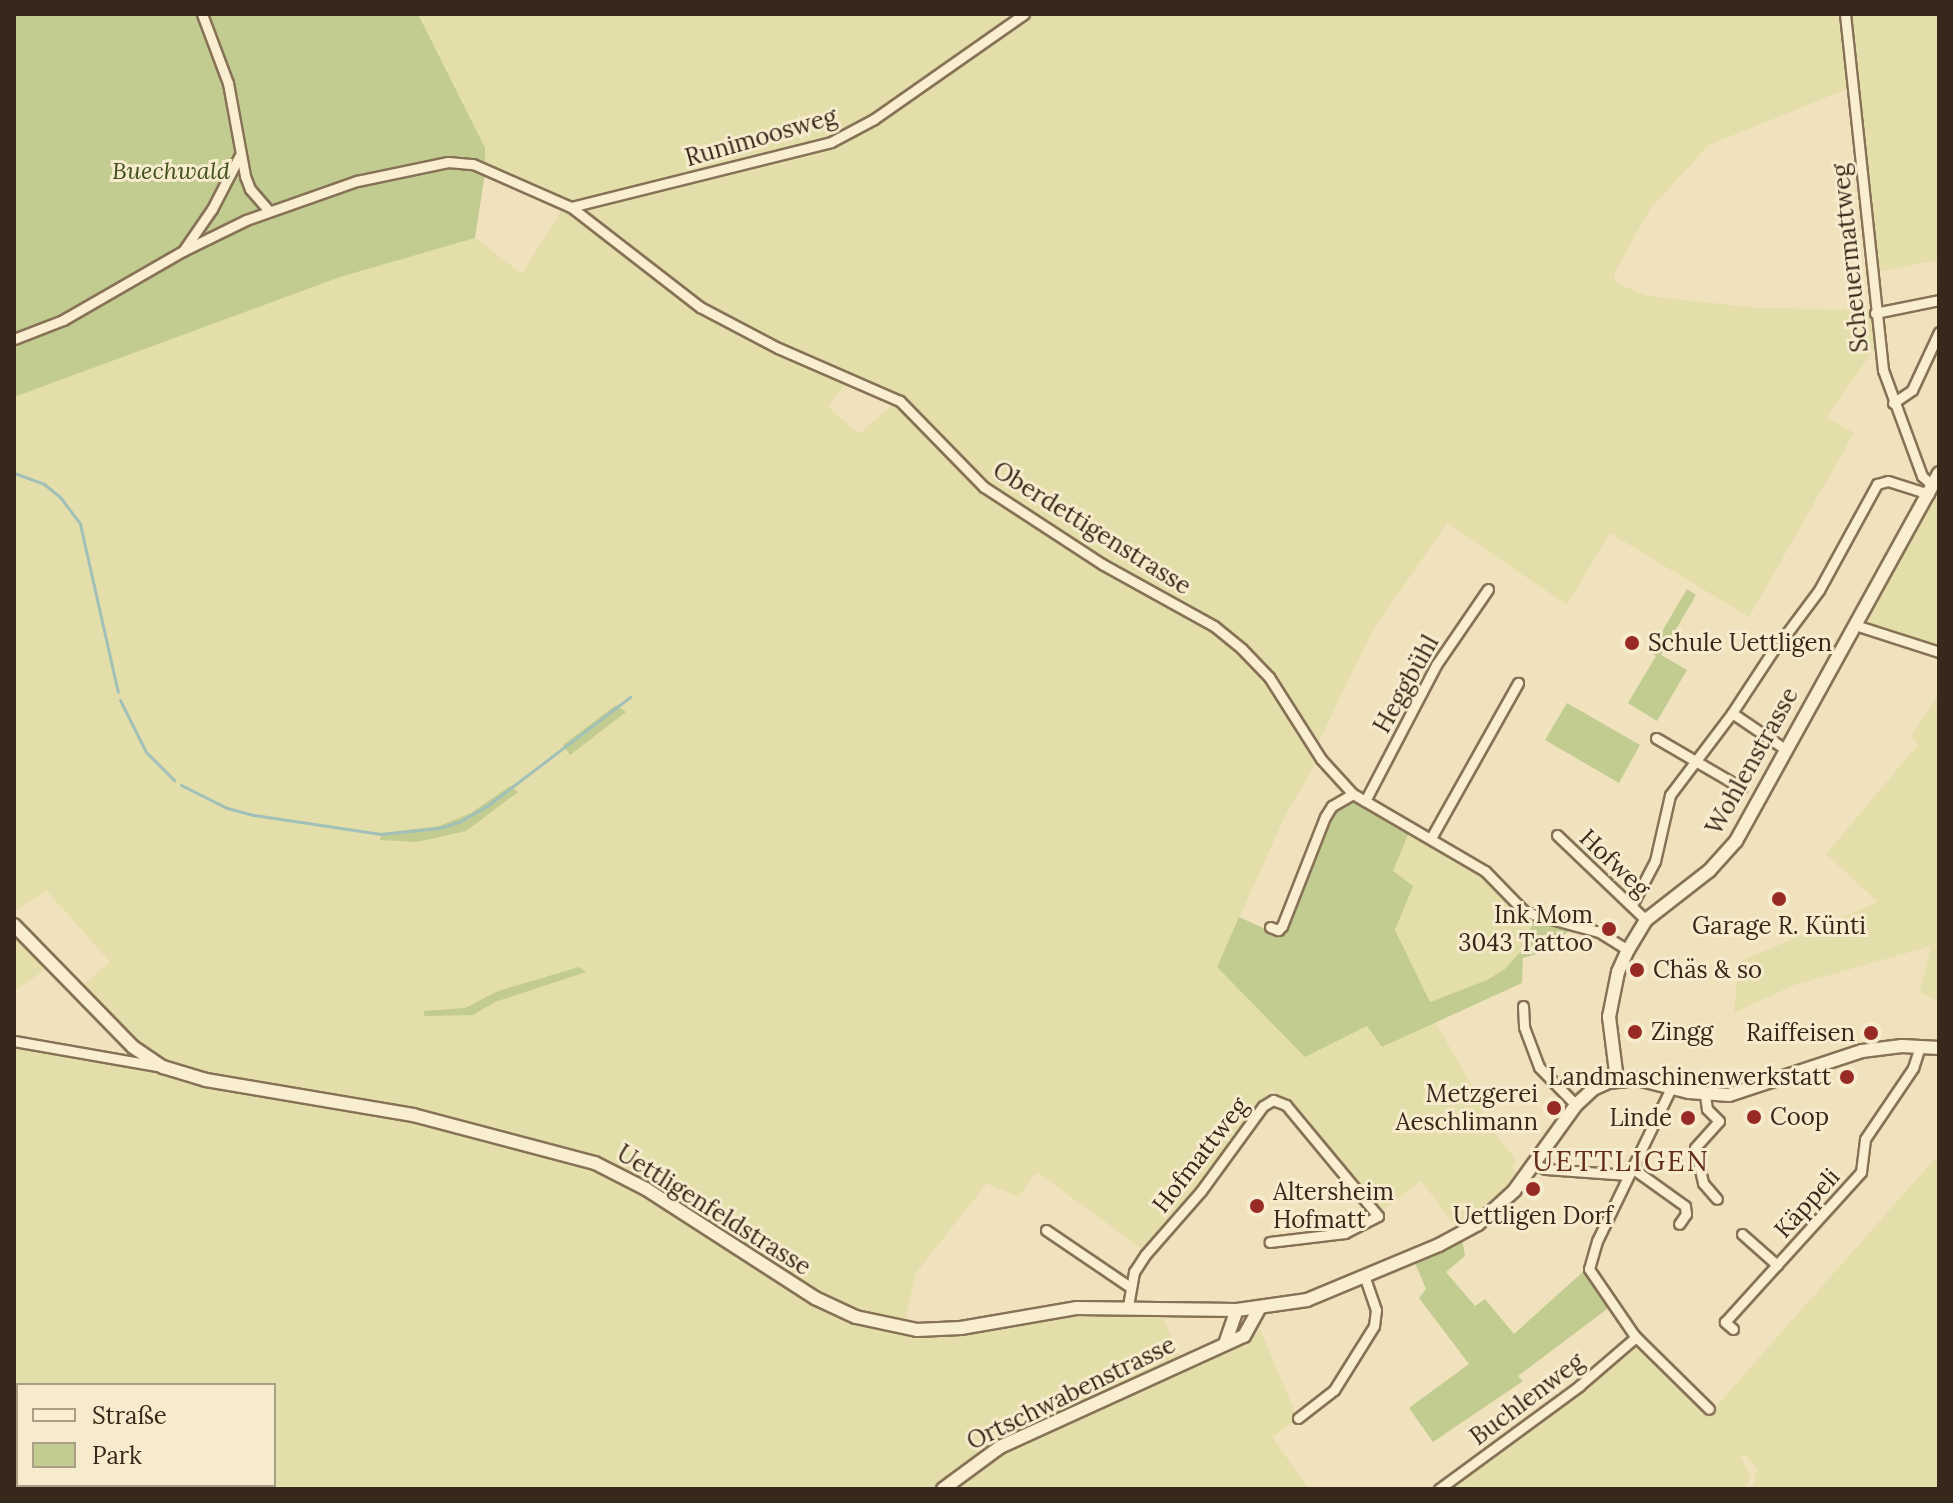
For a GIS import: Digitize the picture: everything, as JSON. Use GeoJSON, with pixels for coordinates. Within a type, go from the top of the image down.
{"type":"FeatureCollection","features":[{"type":"Feature","properties":{"kind":"main road","name":"Wohlenstrasse"},"geometry":{"type":"LineString","coordinates":[[1617,1080],[1609,1017],[1618,972],[1628,950],[1646,920],[1725,856],[1939,473]]}},
{"type":"Feature","properties":{"kind":"main road","name":"Uettligenfeldstrasse"},"geometry":{"type":"LineString","coordinates":[[14,925],[127,1042],[163,1067],[206,1080],[413,1115],[595,1163],[646,1189],[815,1298],[856,1317],[889,1325],[946,1330],[1063,1309],[1128,1306],[1259,1309]]}},
{"type":"Feature","properties":{"kind":"main road"},"geometry":{"type":"LineString","coordinates":[[1259,1309],[1307,1300],[1365,1278],[1470,1229],[1509,1197],[1576,1105],[1593,1089],[1617,1080],[1637,1079],[1705,1095],[1743,1093],[1815,1064],[1862,1051],[1920,1046],[1939,1048]]}},
{"type":"Feature","properties":{"kind":"main road","name":"Ortschwabenstrasse"},"geometry":{"type":"LineString","coordinates":[[943,1489],[1000,1447],[1248,1332],[1259,1309]]}},
{"type":"Feature","properties":{"kind":"main road"},"geometry":{"type":"LineString","coordinates":[[1225,1344],[1237,1310]]}},
{"type":"Feature","properties":{"kind":"street"},"geometry":{"type":"LineString","coordinates":[[202,14],[228,83],[239,157],[250,189],[269,211]]}},
{"type":"Feature","properties":{"kind":"street","name":"Runimoosweg"},"geometry":{"type":"LineString","coordinates":[[571,207],[831,142],[874,119],[1024,14]]}},
{"type":"Feature","properties":{"kind":"street","name":"Scheuermattweg"},"geometry":{"type":"LineString","coordinates":[[1845,14],[1883,370],[1922,476],[1931,490]]}},
{"type":"Feature","properties":{"kind":"street"},"geometry":{"type":"LineString","coordinates":[[183,251],[212,209],[239,157]]}},
{"type":"Feature","properties":{"kind":"street","name":"Oberdettigenstrasse"},"geometry":{"type":"LineString","coordinates":[[14,339],[63,320],[183,251],[269,211],[368,178],[457,162],[481,167],[571,207],[700,307],[778,348],[865,382],[900,401],[984,487],[1102,564],[1214,626],[1269,677],[1321,759],[1353,794],[1485,871],[1525,912],[1599,932],[1628,950]]}},
{"type":"Feature","properties":{"kind":"street"},"geometry":{"type":"LineString","coordinates":[[1875,313],[1939,300]]}},
{"type":"Feature","properties":{"kind":"street"},"geometry":{"type":"LineString","coordinates":[[1893,403],[1912,390],[1939,332]]}},
{"type":"Feature","properties":{"kind":"street"},"geometry":{"type":"LineString","coordinates":[[1787,633],[1819,590],[1877,484],[1888,481],[1931,490]]}},
{"type":"Feature","properties":{"kind":"street","name":"Heggbühl"},"geometry":{"type":"LineString","coordinates":[[1365,801],[1436,665],[1488,589]]}},
{"type":"Feature","properties":{"kind":"street"},"geometry":{"type":"LineString","coordinates":[[1855,625],[1939,652]]}},
{"type":"Feature","properties":{"kind":"street"},"geometry":{"type":"LineString","coordinates":[[1632,905],[1655,861],[1670,795],[1698,763],[1774,649]]}},
{"type":"Feature","properties":{"kind":"street"},"geometry":{"type":"LineString","coordinates":[[1431,838],[1494,733],[1499,715],[1518,683]]}},
{"type":"Feature","properties":{"kind":"street"},"geometry":{"type":"LineString","coordinates":[[1732,713],[1785,749]]}},
{"type":"Feature","properties":{"kind":"street"},"geometry":{"type":"LineString","coordinates":[[1656,738],[1742,788]]}},
{"type":"Feature","properties":{"kind":"street"},"geometry":{"type":"LineString","coordinates":[[1270,927],[1278,930],[1282,926],[1325,817],[1332,806],[1353,794]]}},
{"type":"Feature","properties":{"kind":"street","name":"Hofweg"},"geometry":{"type":"LineString","coordinates":[[1557,835],[1646,920]]}},
{"type":"Feature","properties":{"kind":"street"},"geometry":{"type":"LineString","coordinates":[[1523,1006],[1524,1027],[1539,1067],[1576,1105]]}},
{"type":"Feature","properties":{"kind":"street"},"geometry":{"type":"LineString","coordinates":[[14,1041],[163,1067]]}},
{"type":"Feature","properties":{"kind":"street"},"geometry":{"type":"LineString","coordinates":[[115,1060],[127,1042]]}},
{"type":"Feature","properties":{"kind":"street","name":"Käppeli"},"geometry":{"type":"LineString","coordinates":[[1733,1329],[1725,1322],[1861,1172],[1865,1139],[1913,1068],[1920,1046]]}},
{"type":"Feature","properties":{"kind":"street"},"geometry":{"type":"LineString","coordinates":[[1671,1088],[1592,1252],[1589,1269],[1636,1337],[1709,1409]]}},
{"type":"Feature","properties":{"kind":"street"},"geometry":{"type":"LineString","coordinates":[[1705,1095],[1707,1109],[1719,1121],[1695,1148],[1703,1183],[1717,1199]]}},
{"type":"Feature","properties":{"kind":"street","name":"Hofmattweg"},"geometry":{"type":"LineString","coordinates":[[1128,1306],[1134,1272],[1145,1255],[1201,1191],[1263,1106],[1273,1100],[1286,1105],[1378,1216],[1345,1233],[1270,1242]]}},
{"type":"Feature","properties":{"kind":"street"},"geometry":{"type":"LineString","coordinates":[[1534,1164],[1546,1169],[1630,1172],[1685,1206],[1686,1214],[1679,1224]]}},
{"type":"Feature","properties":{"kind":"street"},"geometry":{"type":"LineString","coordinates":[[1046,1230],[1130,1287]]}},
{"type":"Feature","properties":{"kind":"street","name":"Käppeli"},"geometry":{"type":"LineString","coordinates":[[1742,1234],[1777,1265]]}},
{"type":"Feature","properties":{"kind":"street"},"geometry":{"type":"LineString","coordinates":[[1298,1418],[1334,1390],[1374,1326],[1376,1310],[1365,1278]]}},
{"type":"Feature","properties":{"kind":"street","name":"Buchlenweg"},"geometry":{"type":"LineString","coordinates":[[1439,1489],[1579,1386],[1636,1337]]}},
{"type":"Feature","properties":{"kind":"shaded area"},"geometry":{"type":"Polygon","coordinates":[[[418,14],[1003,14],[1009,21],[1020,14],[1939,14],[1939,260],[1870,273],[1852,87],[1709,145],[1650,209],[1614,273],[1616,283],[1648,296],[1758,308],[1874,310],[1879,342],[1827,417],[1854,433],[1749,617],[1610,533],[1567,605],[1447,523],[1373,630],[1316,747],[1319,757],[1284,818],[1217,967],[1305,1056],[1367,1026],[1383,1046],[1435,1022],[1479,1097],[1483,1118],[1516,1160],[1512,1168],[1523,1178],[1461,1233],[1421,1181],[1378,1214],[1272,1090],[1234,1149],[1147,1253],[1037,1172],[1018,1197],[987,1183],[916,1273],[904,1323],[954,1325],[1048,1307],[1155,1300],[1180,1357],[1003,1438],[960,1465],[934,1489],[14,1489],[14,1045],[156,1073],[160,1061],[75,992],[110,962],[47,891],[14,911],[14,397],[340,277],[475,238],[522,274],[566,203],[485,165],[484,148],[418,14]],[[849,380],[828,407],[859,434],[891,406],[892,401],[849,380]]]}},
{"type":"Feature","properties":{"kind":"shaded area"},"geometry":{"type":"Polygon","coordinates":[[[1939,485],[1939,651],[1860,625],[1939,485]]]}},
{"type":"Feature","properties":{"kind":"shaded area"},"geometry":{"type":"Polygon","coordinates":[[[1939,694],[1939,1002],[1920,992],[1931,946],[1791,986],[1734,1013],[1739,962],[1878,902],[1826,854],[1918,745],[1911,736],[1939,694]]]}},
{"type":"Feature","properties":{"kind":"shaded area"},"geometry":{"type":"Polygon","coordinates":[[[1411,828],[1479,871],[1534,917],[1526,944],[1505,969],[1487,980],[1430,1002],[1395,930],[1412,886],[1393,871],[1411,828]]]}},
{"type":"Feature","properties":{"kind":"shaded area"},"geometry":{"type":"Polygon","coordinates":[[[16,932],[49,967],[14,991],[14,934],[16,932]]]}},
{"type":"Feature","properties":{"kind":"shaded area"},"geometry":{"type":"Polygon","coordinates":[[[1939,1154],[1939,1489],[1752,1489],[1757,1469],[1745,1454],[1741,1457],[1751,1478],[1744,1489],[1438,1489],[1636,1337],[1711,1412],[1939,1154]]]}},
{"type":"Feature","properties":{"kind":"shaded area"},"geometry":{"type":"Polygon","coordinates":[[[1260,1329],[1298,1419],[1272,1437],[1309,1489],[951,1489],[1002,1452],[1247,1341],[1260,1329]]]}},
{"type":"Feature","properties":{"kind":"green space","name":"Buechwald"},"geometry":{"type":"Polygon","coordinates":[[[14,14],[418,14],[485,148],[485,173],[475,238],[340,277],[14,397],[14,14]]]}},
{"type":"Feature","properties":{"kind":"green space"},"geometry":{"type":"Polygon","coordinates":[[[1687,589],[1696,595],[1661,655],[1687,670],[1657,721],[1628,703],[1656,656],[1650,652],[1687,589]]]}},
{"type":"Feature","properties":{"kind":"green space"},"geometry":{"type":"Polygon","coordinates":[[[1567,703],[1640,745],[1619,783],[1545,740],[1567,703]]]}},
{"type":"Feature","properties":{"kind":"green space"},"geometry":{"type":"Polygon","coordinates":[[[616,705],[626,712],[570,755],[563,745],[616,705]]]}},
{"type":"Feature","properties":{"kind":"green space"},"geometry":{"type":"Polygon","coordinates":[[[510,786],[518,792],[466,831],[417,842],[380,840],[382,833],[439,826],[471,813],[510,786]]]}},
{"type":"Feature","properties":{"kind":"green space"},"geometry":{"type":"Polygon","coordinates":[[[1355,796],[1411,828],[1393,871],[1413,886],[1395,930],[1430,1002],[1487,980],[1505,969],[1526,945],[1534,917],[1572,928],[1543,952],[1523,958],[1522,983],[1382,1047],[1367,1026],[1305,1057],[1217,967],[1239,917],[1281,936],[1319,834],[1333,808],[1355,796]]]}},
{"type":"Feature","properties":{"kind":"green space"},"geometry":{"type":"Polygon","coordinates":[[[579,967],[586,972],[495,1002],[473,1015],[425,1016],[423,1011],[465,1008],[498,991],[579,967]]]}},
{"type":"Feature","properties":{"kind":"green space"},"geometry":{"type":"Polygon","coordinates":[[[1461,1233],[1465,1256],[1446,1272],[1475,1306],[1485,1299],[1514,1334],[1585,1270],[1611,1306],[1518,1376],[1523,1381],[1433,1442],[1409,1408],[1469,1364],[1419,1298],[1426,1289],[1413,1258],[1461,1233]]]}},
{"type":"Feature","properties":{"kind":"waterway"},"geometry":{"type":"LineString","coordinates":[[14,473],[44,484],[60,497],[80,524],[118,692]]}},
{"type":"Feature","properties":{"kind":"waterway"},"geometry":{"type":"LineString","coordinates":[[181,785],[227,808],[254,815],[381,834],[439,828],[459,822],[487,806],[630,697]]}},
{"type":"Feature","properties":{"kind":"waterway"},"geometry":{"type":"LineString","coordinates":[[120,700],[146,752],[174,780]]}},
{"type":"Feature","properties":{"kind":"place","name":"Schule Uettligen"},"geometry":{"type":"Point","coordinates":[1632,643]}},
{"type":"Feature","properties":{"kind":"place","name":"Garage R. Künti"},"geometry":{"type":"Point","coordinates":[1779,899]}},
{"type":"Feature","properties":{"kind":"place","name":"Ink Mom 3043 Tattoo"},"geometry":{"type":"Point","coordinates":[1609,929]}},
{"type":"Feature","properties":{"kind":"place","name":"Chäs & so"},"geometry":{"type":"Point","coordinates":[1637,970]}},
{"type":"Feature","properties":{"kind":"place","name":"Zingg"},"geometry":{"type":"Point","coordinates":[1635,1032]}},
{"type":"Feature","properties":{"kind":"place","name":"Raiffeisen"},"geometry":{"type":"Point","coordinates":[1871,1033]}},
{"type":"Feature","properties":{"kind":"place","name":"Landmaschinenwerkstatt"},"geometry":{"type":"Point","coordinates":[1847,1077]}},
{"type":"Feature","properties":{"kind":"place","name":"Metzgerei Aeschlimann"},"geometry":{"type":"Point","coordinates":[1554,1108]}},
{"type":"Feature","properties":{"kind":"place","name":"Coop"},"geometry":{"type":"Point","coordinates":[1754,1117]}},
{"type":"Feature","properties":{"kind":"place","name":"Linde"},"geometry":{"type":"Point","coordinates":[1688,1118]}},
{"type":"Feature","properties":{"kind":"place","name":"Uettligen Dorf"},"geometry":{"type":"Point","coordinates":[1533,1189]}},
{"type":"Feature","properties":{"kind":"place","name":"Altersheim Hofmatt"},"geometry":{"type":"Point","coordinates":[1257,1206]}},
{"type":"Feature","properties":{"kind":"district","name":"UETTLIGEN"},"geometry":{"type":"Point","coordinates":[1621,1161]}}]}
